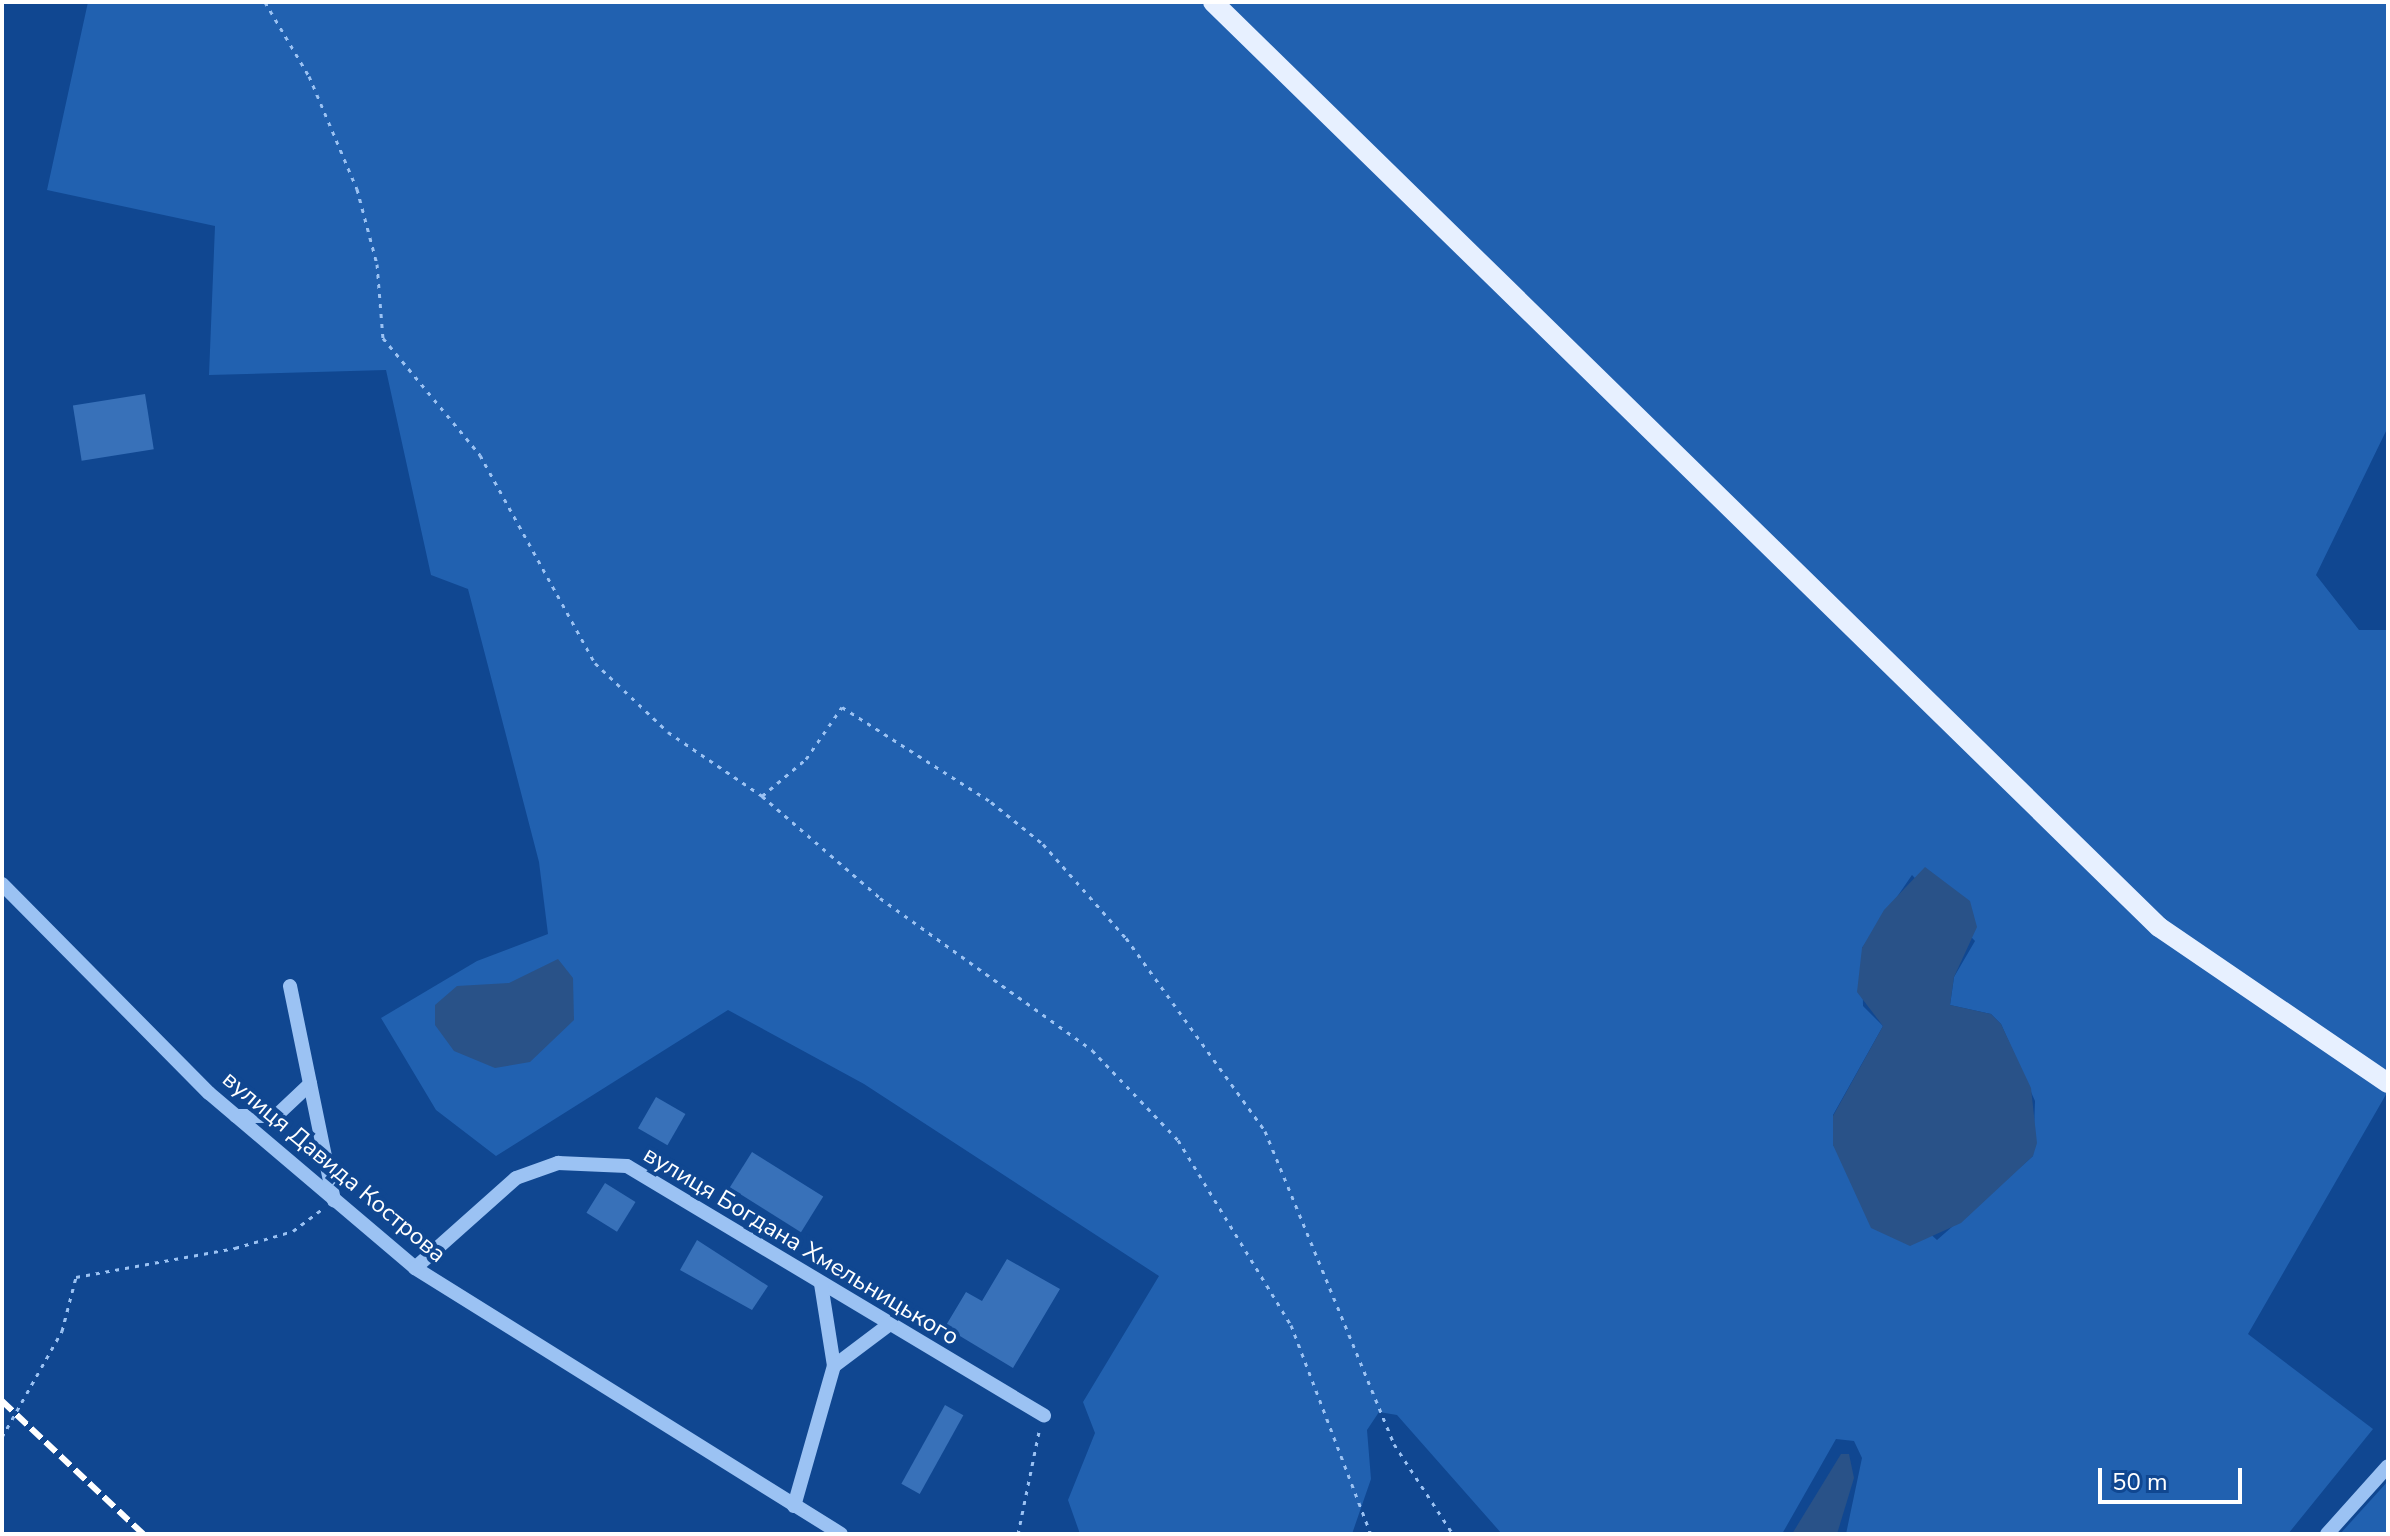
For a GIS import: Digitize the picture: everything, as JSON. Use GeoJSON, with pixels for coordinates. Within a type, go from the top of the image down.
{"type":"FeatureCollection","features":[{"type":"Feature","properties":{"kind":"main road"},"geometry":{"type":"LineString","coordinates":[[1213,2],[2159,927],[2388,1083]]}},
{"type":"Feature","properties":{"kind":"street","name":"вулиця Давида Кострова"},"geometry":{"type":"LineString","coordinates":[[2,884],[236,1116],[415,1268],[841,1534]]}},
{"type":"Feature","properties":{"kind":"street"},"geometry":{"type":"LineString","coordinates":[[290,986],[334,1201]]}},
{"type":"Feature","properties":{"kind":"street"},"geometry":{"type":"LineString","coordinates":[[236,1116],[276,1116],[310,1084]]}},
{"type":"Feature","properties":{"kind":"street","name":"вулиця Богдана Хмельницького"},"geometry":{"type":"LineString","coordinates":[[415,1268],[516,1178],[584,1162],[627,1166],[1044,1416]]}},
{"type":"Feature","properties":{"kind":"street"},"geometry":{"type":"LineString","coordinates":[[794,1506],[834,1366],[821,1284]]}},
{"type":"Feature","properties":{"kind":"street"},"geometry":{"type":"LineString","coordinates":[[834,1366],[890,1324]]}},
{"type":"Feature","properties":{"kind":"street"},"geometry":{"type":"LineString","coordinates":[[2327,1534],[2388,1466]]}},
{"type":"Feature","properties":{"kind":"path"},"geometry":{"type":"LineString","coordinates":[[265,2],[309,76],[357,189],[377,264],[383,338],[480,455],[595,663],[668,732],[762,796],[880,898],[1092,1050],[1178,1140],[1291,1325],[1371,1534]]}},
{"type":"Feature","properties":{"kind":"path"},"geometry":{"type":"LineString","coordinates":[[762,796],[806,759],[842,707],[991,802],[1043,844],[1126,938],[1265,1131],[1394,1444],[1453,1534]]}},
{"type":"Feature","properties":{"kind":"path"},"geometry":{"type":"LineString","coordinates":[[2,1437],[62,1331],[76,1277],[293,1231],[334,1201]]}},
{"type":"Feature","properties":{"kind":"path"},"geometry":{"type":"LineString","coordinates":[[1018,1534],[1044,1416]]}},
{"type":"Feature","properties":{"kind":"shaded area"},"geometry":{"type":"Polygon","coordinates":[[[88,2],[2388,2],[2388,427],[2316,575],[2359,630],[2388,630],[2388,1091],[2248,1334],[2373,1429],[2288,1534],[1846,1534],[1862,1458],[1854,1441],[1836,1439],[1782,1534],[1502,1534],[1397,1415],[1379,1412],[1367,1430],[1371,1479],[1352,1534],[1080,1534],[1068,1500],[1095,1433],[1083,1402],[1159,1276],[864,1084],[728,1010],[496,1156],[436,1110],[381,1018],[477,961],[548,934],[539,862],[468,589],[431,575],[386,370],[209,375],[215,226],[47,190],[88,2]],[[1912,875],[1862,948],[1863,1006],[1883,1026],[1833,1115],[1833,1145],[1937,1240],[2033,1156],[2035,1101],[2001,1024],[1991,1014],[1950,1005],[1954,977],[1975,941],[1912,875]]]}},
{"type":"Feature","properties":{"kind":"shaded area"},"geometry":{"type":"Polygon","coordinates":[[[1925,867],[1970,901],[1977,927],[1954,977],[1950,1005],[1991,1014],[2001,1024],[2031,1088],[2037,1143],[2033,1156],[1961,1223],[1910,1246],[1871,1228],[1833,1145],[1833,1116],[1883,1026],[1857,992],[1862,948],[1884,910],[1925,867]]]}},
{"type":"Feature","properties":{"kind":"shaded area"},"geometry":{"type":"Polygon","coordinates":[[[558,959],[573,978],[574,1020],[530,1062],[495,1068],[454,1051],[435,1025],[435,1005],[457,986],[509,983],[558,959]]]}},
{"type":"Feature","properties":{"kind":"shaded area"},"geometry":{"type":"Polygon","coordinates":[[[1841,1454],[1849,1454],[1854,1478],[1837,1534],[1792,1534],[1841,1454]]]}},
{"type":"Feature","properties":{"kind":"shaded area"},"geometry":{"type":"Polygon","coordinates":[[[2388,1481],[2388,1534],[2340,1534],[2379,1491],[2388,1481]]]}},
{"type":"Feature","properties":{"kind":"building"},"geometry":{"type":"Polygon","coordinates":[[[145,394],[154,449],[82,461],[73,405],[145,394]]]}},
{"type":"Feature","properties":{"kind":"building"},"geometry":{"type":"Polygon","coordinates":[[[656,1097],[685,1114],[667,1145],[638,1128],[656,1097]]]}},
{"type":"Feature","properties":{"kind":"building"},"geometry":{"type":"Polygon","coordinates":[[[752,1152],[823,1197],[801,1232],[730,1188],[752,1152]]]}},
{"type":"Feature","properties":{"kind":"building"},"geometry":{"type":"Polygon","coordinates":[[[605,1183],[636,1202],[617,1232],[586,1213],[605,1183]]]}},
{"type":"Feature","properties":{"kind":"building"},"geometry":{"type":"Polygon","coordinates":[[[697,1240],[768,1286],[752,1310],[680,1270],[697,1240]]]}},
{"type":"Feature","properties":{"kind":"building"},"geometry":{"type":"Polygon","coordinates":[[[1007,1259],[1060,1289],[1013,1368],[945,1327],[966,1292],[982,1301],[1007,1259]]]}},
{"type":"Feature","properties":{"kind":"building"},"geometry":{"type":"Polygon","coordinates":[[[945,1405],[963,1415],[920,1494],[901,1484],[945,1405]]]}},
{"type":"Feature","properties":{"kind":"railway"},"geometry":{"type":"LineString","coordinates":[[2,1401],[143,1534]]}}]}
